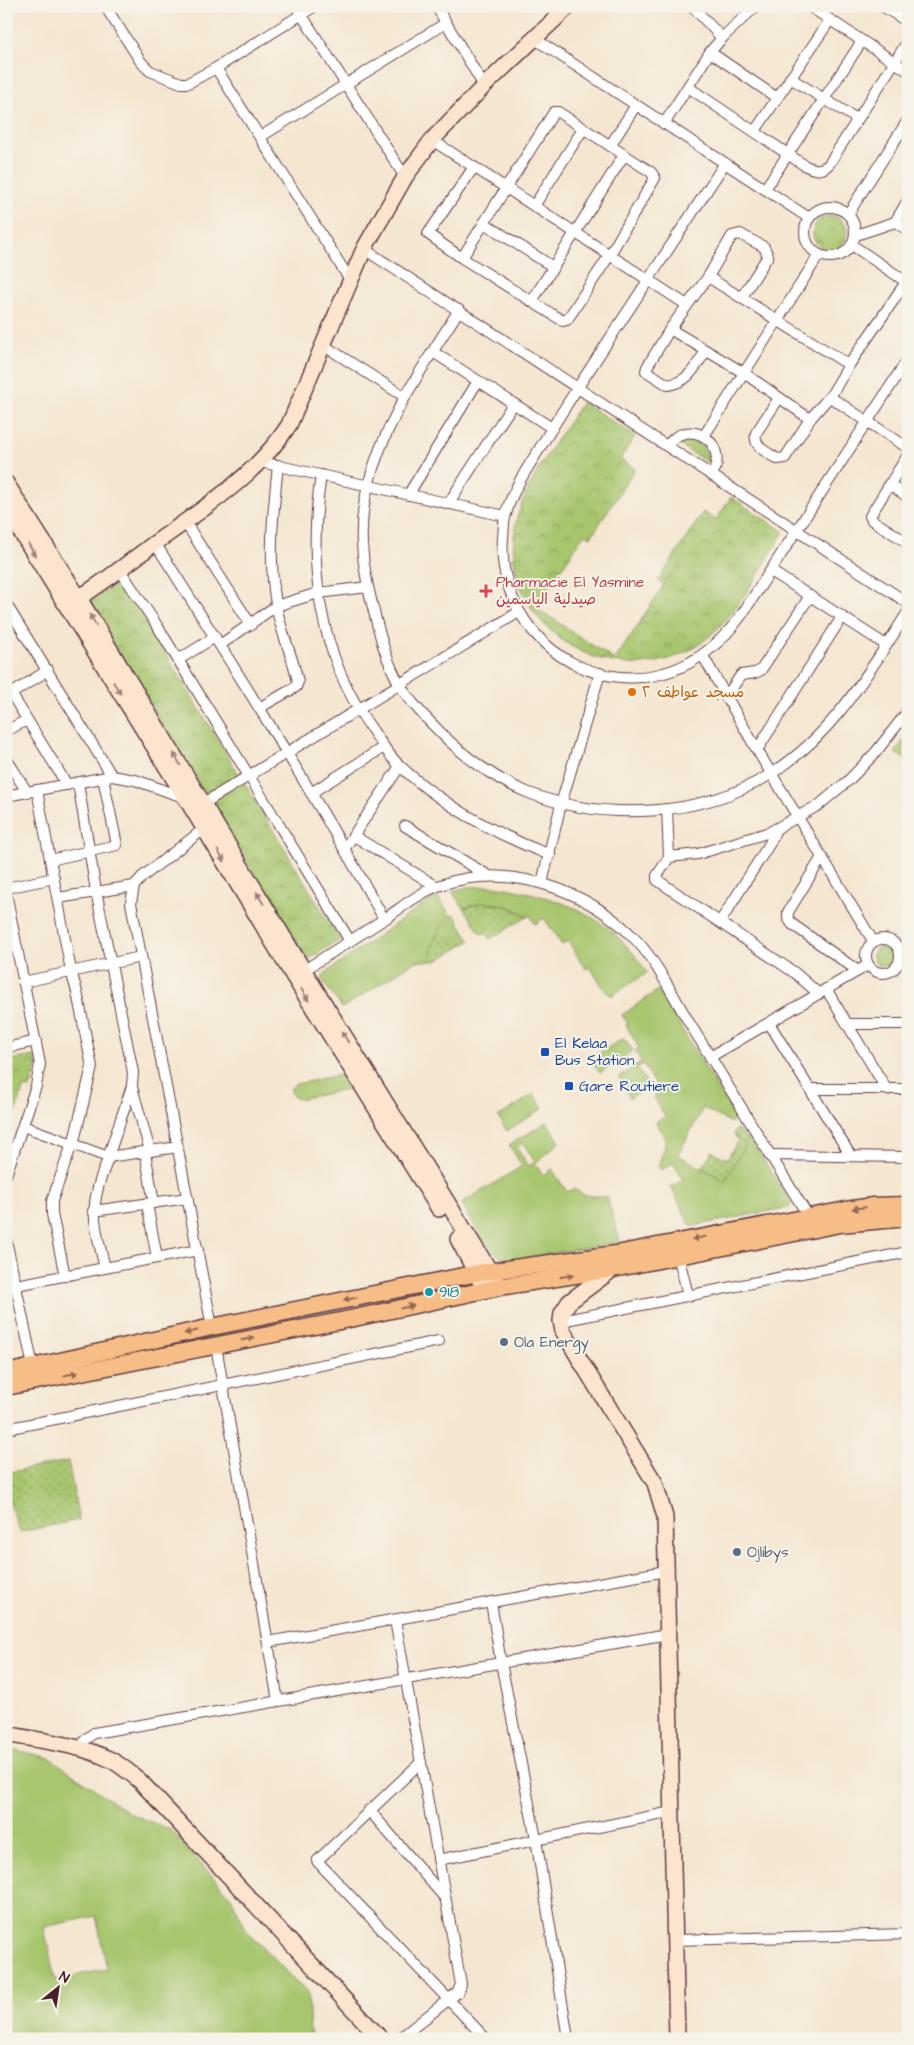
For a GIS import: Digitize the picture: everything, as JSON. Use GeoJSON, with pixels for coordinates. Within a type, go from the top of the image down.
{"type":"FeatureCollection","features":[{"type":"Feature","properties":{"kind":"main road"},"geometry":{"type":"LineString","coordinates":[[6,1373],[35,1375],[216,1346],[676,1249],[809,1217],[873,1206],[908,1205]]}},
{"type":"Feature","properties":{"kind":"main road"},"geometry":{"type":"LineString","coordinates":[[676,1249],[840,1224],[908,1218]]}},
{"type":"Feature","properties":{"kind":"main road"},"geometry":{"type":"LineString","coordinates":[[6,1387],[35,1375],[212,1327],[484,1273],[614,1262]]}},
{"type":"Feature","properties":{"kind":"street"},"geometry":{"type":"LineString","coordinates":[[105,6],[141,62],[150,71],[181,83],[188,83],[216,68],[299,11],[315,6]]}},
{"type":"Feature","properties":{"kind":"street"},"geometry":{"type":"LineString","coordinates":[[436,6],[484,86]]}},
{"type":"Feature","properties":{"kind":"street"},"geometry":{"type":"LineString","coordinates":[[664,124],[710,52],[756,6]]}},
{"type":"Feature","properties":{"kind":"street"},"geometry":{"type":"LineString","coordinates":[[882,6],[908,22]]}},
{"type":"Feature","properties":{"kind":"street"},"geometry":{"type":"LineString","coordinates":[[697,8],[722,38]]}},
{"type":"Feature","properties":{"kind":"street"},"geometry":{"type":"LineString","coordinates":[[816,8],[830,20],[908,71]]}},
{"type":"Feature","properties":{"kind":"street"},"geometry":{"type":"LineString","coordinates":[[66,606],[120,570],[230,489],[261,462],[278,443],[289,425],[364,249],[405,178],[432,140],[484,86],[535,39],[559,9]]}},
{"type":"Feature","properties":{"kind":"street"},"geometry":{"type":"LineString","coordinates":[[299,11],[405,178]]}},
{"type":"Feature","properties":{"kind":"street"},"geometry":{"type":"LineString","coordinates":[[754,131],[830,20]]}},
{"type":"Feature","properties":{"kind":"street"},"geometry":{"type":"LineString","coordinates":[[260,137],[446,23]]}},
{"type":"Feature","properties":{"kind":"street"},"geometry":{"type":"LineString","coordinates":[[535,39],[809,218]]}},
{"type":"Feature","properties":{"kind":"street"},"geometry":{"type":"LineString","coordinates":[[765,189],[862,41]]}},
{"type":"Feature","properties":{"kind":"street"},"geometry":{"type":"LineString","coordinates":[[688,87],[813,170],[827,167],[908,41]]}},
{"type":"Feature","properties":{"kind":"street"},"geometry":{"type":"LineString","coordinates":[[710,52],[777,98]]}},
{"type":"Feature","properties":{"kind":"street"},"geometry":{"type":"LineString","coordinates":[[216,68],[350,280]]}},
{"type":"Feature","properties":{"kind":"street"},"geometry":{"type":"LineString","coordinates":[[790,78],[857,119]]}},
{"type":"Feature","properties":{"kind":"street"},"geometry":{"type":"LineString","coordinates":[[610,146],[636,105]]}},
{"type":"Feature","properties":{"kind":"street"},"geometry":{"type":"LineString","coordinates":[[462,258],[554,112],[558,112],[651,172],[656,178],[609,256],[567,320],[561,320],[462,258],[428,234],[474,167]]}},
{"type":"Feature","properties":{"kind":"street"},"geometry":{"type":"LineString","coordinates":[[848,214],[908,120]]}},
{"type":"Feature","properties":{"kind":"street"},"geometry":{"type":"LineString","coordinates":[[534,206],[583,129]]}},
{"type":"Feature","properties":{"kind":"street"},"geometry":{"type":"LineString","coordinates":[[432,140],[687,305]]}},
{"type":"Feature","properties":{"kind":"street"},"geometry":{"type":"LineString","coordinates":[[532,301],[624,155]]}},
{"type":"Feature","properties":{"kind":"street"},"geometry":{"type":"LineString","coordinates":[[725,163],[552,428],[520,480],[505,516],[502,555],[504,575],[510,594],[519,612],[542,642],[558,655],[579,666],[600,673],[639,677],[680,668],[703,656],[729,633],[908,359]]}},
{"type":"Feature","properties":{"kind":"street"},"geometry":{"type":"LineString","coordinates":[[856,235],[895,222],[908,200]]}},
{"type":"Feature","properties":{"kind":"street"},"geometry":{"type":"LineString","coordinates":[[828,207],[838,208],[848,214],[854,224],[856,235],[852,245],[843,254],[831,258],[819,255],[811,248],[806,239],[805,228],[809,218],[817,210],[828,207]]}},
{"type":"Feature","properties":{"kind":"street"},"geometry":{"type":"LineString","coordinates":[[895,222],[908,230]]}},
{"type":"Feature","properties":{"kind":"street"},"geometry":{"type":"LineString","coordinates":[[484,223],[553,267]]}},
{"type":"Feature","properties":{"kind":"street"},"geometry":{"type":"LineString","coordinates":[[706,351],[688,378],[677,383],[668,385],[649,375],[646,371],[670,329],[708,277],[732,236],[736,233],[764,248],[768,256],[742,297]]}},
{"type":"Feature","properties":{"kind":"street"},"geometry":{"type":"LineString","coordinates":[[779,398],[754,439],[757,445],[777,459],[785,458],[810,419],[830,395],[907,282],[852,245]]}},
{"type":"Feature","properties":{"kind":"street"},"geometry":{"type":"LineString","coordinates":[[364,249],[908,602]]}},
{"type":"Feature","properties":{"kind":"street"},"geometry":{"type":"LineString","coordinates":[[704,436],[819,255]]}},
{"type":"Feature","properties":{"kind":"street"},"geometry":{"type":"LineString","coordinates":[[708,277],[849,365]]}},
{"type":"Feature","properties":{"kind":"street"},"geometry":{"type":"LineString","coordinates":[[459,310],[405,397],[386,435],[368,486],[362,522],[362,562],[383,646],[399,684],[423,715],[444,736],[486,770],[526,792],[561,804],[610,811],[667,809],[698,803],[738,790],[771,773],[834,721],[860,688],[908,612]]}},
{"type":"Feature","properties":{"kind":"street"},"geometry":{"type":"LineString","coordinates":[[670,329],[744,373],[810,419]]}},
{"type":"Feature","properties":{"kind":"street"},"geometry":{"type":"LineString","coordinates":[[323,345],[405,397]]}},
{"type":"Feature","properties":{"kind":"street"},"geometry":{"type":"LineString","coordinates":[[433,352],[552,428]]}},
{"type":"Feature","properties":{"kind":"street"},"geometry":{"type":"LineString","coordinates":[[408,494],[478,381]]}},
{"type":"Feature","properties":{"kind":"street"},"geometry":{"type":"LineString","coordinates":[[830,395],[832,399],[908,448]]}},
{"type":"Feature","properties":{"kind":"street"},"geometry":{"type":"LineString","coordinates":[[448,504],[513,404]]}},
{"type":"Feature","properties":{"kind":"street"},"geometry":{"type":"LineString","coordinates":[[667,446],[673,439],[684,433],[696,433],[704,436],[716,453],[716,466],[712,475]]}},
{"type":"Feature","properties":{"kind":"street"},"geometry":{"type":"LineString","coordinates":[[908,455],[870,516],[872,520],[908,543]]}},
{"type":"Feature","properties":{"kind":"street"},"geometry":{"type":"LineString","coordinates":[[261,462],[505,516]]}},
{"type":"Feature","properties":{"kind":"street"},"geometry":{"type":"LineString","coordinates":[[259,708],[296,687],[298,682],[276,606],[270,558],[278,466]]}},
{"type":"Feature","properties":{"kind":"street"},"geometry":{"type":"LineString","coordinates":[[321,476],[316,506],[314,545],[318,593],[326,633],[338,671],[357,710],[400,766],[436,795],[478,824],[550,855]]}},
{"type":"Feature","properties":{"kind":"street"},"geometry":{"type":"LineString","coordinates":[[889,484],[908,497]]}},
{"type":"Feature","properties":{"kind":"street"},"geometry":{"type":"LineString","coordinates":[[7,487],[80,598],[197,799],[210,825],[492,1288]]}},
{"type":"Feature","properties":{"kind":"street"},"geometry":{"type":"LineString","coordinates":[[6,508],[66,606],[197,799]]}},
{"type":"Feature","properties":{"kind":"street"},"geometry":{"type":"LineString","coordinates":[[185,522],[251,625]]}},
{"type":"Feature","properties":{"kind":"street"},"geometry":{"type":"LineString","coordinates":[[155,543],[345,848],[384,919]]}},
{"type":"Feature","properties":{"kind":"street"},"geometry":{"type":"LineString","coordinates":[[120,570],[178,660],[350,941]]}},
{"type":"Feature","properties":{"kind":"street"},"geometry":{"type":"LineString","coordinates":[[771,571],[886,645]]}},
{"type":"Feature","properties":{"kind":"street"},"geometry":{"type":"LineString","coordinates":[[178,660],[251,625],[276,606],[318,593],[368,587]]}},
{"type":"Feature","properties":{"kind":"street"},"geometry":{"type":"LineString","coordinates":[[726,697],[741,675],[761,670],[810,596]]}},
{"type":"Feature","properties":{"kind":"street"},"geometry":{"type":"LineString","coordinates":[[6,604],[48,670],[108,777],[117,845],[50,860]]}},
{"type":"Feature","properties":{"kind":"street"},"geometry":{"type":"LineString","coordinates":[[6,796],[108,777],[134,780],[197,799],[248,776],[519,612]]}},
{"type":"Feature","properties":{"kind":"street"},"geometry":{"type":"LineString","coordinates":[[757,750],[842,617]]}},
{"type":"Feature","properties":{"kind":"street"},"geometry":{"type":"LineString","coordinates":[[703,656],[757,750],[873,941]]}},
{"type":"Feature","properties":{"kind":"street"},"geometry":{"type":"LineString","coordinates":[[48,670],[8,690],[67,785]]}},
{"type":"Feature","properties":{"kind":"street"},"geometry":{"type":"LineString","coordinates":[[542,883],[561,804],[600,673]]}},
{"type":"Feature","properties":{"kind":"street"},"geometry":{"type":"LineString","coordinates":[[669,857],[698,854],[776,829],[818,805],[849,780],[876,752],[908,711]]}},
{"type":"Feature","properties":{"kind":"street"},"geometry":{"type":"LineString","coordinates":[[6,731],[27,720]]}},
{"type":"Feature","properties":{"kind":"street"},"geometry":{"type":"LineString","coordinates":[[311,793],[384,747]]}},
{"type":"Feature","properties":{"kind":"street"},"geometry":{"type":"LineString","coordinates":[[6,758],[32,791],[54,878],[71,971],[78,992],[92,1068],[73,1144],[52,1201],[52,1214],[65,1276]]}},
{"type":"Feature","properties":{"kind":"street"},"geometry":{"type":"LineString","coordinates":[[345,848],[400,766]]}},
{"type":"Feature","properties":{"kind":"street"},"geometry":{"type":"LineString","coordinates":[[78,782],[96,891],[133,1072],[132,1086],[109,1157],[97,1187],[94,1211],[106,1268]]}},
{"type":"Feature","properties":{"kind":"street"},"geometry":{"type":"LineString","coordinates":[[667,809],[669,857],[657,876],[657,880],[822,992],[848,1024],[887,1090]]}},
{"type":"Feature","properties":{"kind":"street"},"geometry":{"type":"LineString","coordinates":[[210,825],[142,877],[134,886],[131,903],[212,1327]]}},
{"type":"Feature","properties":{"kind":"street"},"geometry":{"type":"LineString","coordinates":[[405,826],[490,876]]}},
{"type":"Feature","properties":{"kind":"street"},"geometry":{"type":"LineString","coordinates":[[720,922],[770,843],[776,829]]}},
{"type":"Feature","properties":{"kind":"street"},"geometry":{"type":"LineString","coordinates":[[354,836],[436,886]]}},
{"type":"Feature","properties":{"kind":"street"},"geometry":{"type":"LineString","coordinates":[[822,858],[788,912],[788,918],[792,924],[858,971]]}},
{"type":"Feature","properties":{"kind":"street"},"geometry":{"type":"LineString","coordinates":[[299,974],[436,886],[464,879],[490,876],[542,883],[577,897],[598,908],[638,942],[710,1056],[769,1156],[809,1217]]}},
{"type":"Feature","properties":{"kind":"street"},"geometry":{"type":"LineString","coordinates":[[6,888],[54,878]]}},
{"type":"Feature","properties":{"kind":"street"},"geometry":{"type":"LineString","coordinates":[[58,898],[134,886]]}},
{"type":"Feature","properties":{"kind":"street"},"geometry":{"type":"LineString","coordinates":[[6,892],[40,1064],[23,1126],[6,1175]]}},
{"type":"Feature","properties":{"kind":"street"},"geometry":{"type":"LineString","coordinates":[[883,938],[893,942],[904,955],[897,966],[888,972],[877,972],[868,965],[865,955],[866,950],[873,941],[883,938]]}},
{"type":"Feature","properties":{"kind":"street"},"geometry":{"type":"LineString","coordinates":[[24,982],[141,957]]}},
{"type":"Feature","properties":{"kind":"street"},"geometry":{"type":"LineString","coordinates":[[710,1056],[868,965]]}},
{"type":"Feature","properties":{"kind":"street"},"geometry":{"type":"LineString","coordinates":[[769,1023],[851,1156]]}},
{"type":"Feature","properties":{"kind":"street"},"geometry":{"type":"LineString","coordinates":[[848,1024],[908,1024]]}},
{"type":"Feature","properties":{"kind":"street"},"geometry":{"type":"LineString","coordinates":[[6,1048],[36,1041]]}},
{"type":"Feature","properties":{"kind":"street"},"geometry":{"type":"LineString","coordinates":[[132,1086],[147,1151],[150,1204],[157,1258]]}},
{"type":"Feature","properties":{"kind":"street"},"geometry":{"type":"LineString","coordinates":[[811,1089],[908,1089]]}},
{"type":"Feature","properties":{"kind":"street"},"geometry":{"type":"LineString","coordinates":[[23,1126],[109,1157],[178,1147]]}},
{"type":"Feature","properties":{"kind":"street"},"geometry":{"type":"LineString","coordinates":[[769,1156],[908,1157]]}},
{"type":"Feature","properties":{"kind":"street"},"geometry":{"type":"LineString","coordinates":[[94,1211],[188,1198]]}},
{"type":"Feature","properties":{"kind":"street"},"geometry":{"type":"LineString","coordinates":[[6,1240],[11,1286],[35,1375]]}},
{"type":"Feature","properties":{"kind":"street"},"geometry":{"type":"LineString","coordinates":[[676,1249],[688,1295]]}},
{"type":"Feature","properties":{"kind":"street"},"geometry":{"type":"LineString","coordinates":[[11,1286],[198,1250]]}},
{"type":"Feature","properties":{"kind":"street"},"geometry":{"type":"LineString","coordinates":[[561,1321],[908,1252]]}},
{"type":"Feature","properties":{"kind":"street"},"geometry":{"type":"LineString","coordinates":[[614,1262],[569,1302],[562,1313],[561,1321],[563,1331],[570,1344],[655,1482],[665,1517],[677,2039]]}},
{"type":"Feature","properties":{"kind":"street"},"geometry":{"type":"LineString","coordinates":[[6,1429],[439,1340]]}},
{"type":"Feature","properties":{"kind":"street"},"geometry":{"type":"LineString","coordinates":[[216,1346],[278,1701]]}},
{"type":"Feature","properties":{"kind":"street"},"geometry":{"type":"LineString","coordinates":[[268,1642],[666,1571]]}},
{"type":"Feature","properties":{"kind":"street"},"geometry":{"type":"LineString","coordinates":[[491,1602],[501,1663],[536,1839],[568,2039]]}},
{"type":"Feature","properties":{"kind":"street"},"geometry":{"type":"LineString","coordinates":[[395,1620],[461,1984],[458,1992],[449,2000],[399,2039]]}},
{"type":"Feature","properties":{"kind":"street"},"geometry":{"type":"LineString","coordinates":[[80,1749],[86,1739],[94,1733],[668,1634]]}},
{"type":"Feature","properties":{"kind":"street"},"geometry":{"type":"LineString","coordinates":[[6,1734],[80,1749],[112,1760],[139,1780],[381,2039]]}},
{"type":"Feature","properties":{"kind":"street"},"geometry":{"type":"LineString","coordinates":[[421,1762],[316,1861],[486,2039]]}},
{"type":"Feature","properties":{"kind":"street"},"geometry":{"type":"LineString","coordinates":[[369,1810],[445,1899]]}},
{"type":"Feature","properties":{"kind":"street"},"geometry":{"type":"LineString","coordinates":[[438,1860],[672,1812]]}},
{"type":"Feature","properties":{"kind":"street"},"geometry":{"type":"LineString","coordinates":[[675,1940],[908,1934]]}},
{"type":"Feature","properties":{"kind":"green space"},"geometry":{"type":"Polygon","coordinates":[[[830,216],[842,221],[847,233],[842,245],[830,250],[818,245],[813,233],[818,221],[830,216]]]}},
{"type":"Feature","properties":{"kind":"green space"},"geometry":{"type":"Polygon","coordinates":[[[582,402],[635,436],[620,459],[635,469],[591,537],[584,534],[536,608],[615,660],[664,585],[658,581],[703,512],[716,520],[731,497],[784,532],[745,595],[722,625],[695,647],[662,661],[629,664],[597,658],[567,643],[542,622],[524,595],[514,563],[515,528],[525,495],[542,462],[582,402]]]}},
{"type":"Feature","properties":{"kind":"green space"},"geometry":{"type":"Polygon","coordinates":[[[689,441],[697,443],[704,448],[708,454],[709,463],[678,444],[689,441]]]}},
{"type":"Feature","properties":{"kind":"green space"},"geometry":{"type":"Polygon","coordinates":[[[118,582],[123,584],[340,940],[307,960],[90,606],[93,599],[118,582]]]}},
{"type":"Feature","properties":{"kind":"green space"},"geometry":{"type":"Polygon","coordinates":[[[908,734],[908,761],[895,753],[908,734]]]}},
{"type":"Feature","properties":{"kind":"green space"},"geometry":{"type":"Polygon","coordinates":[[[494,886],[518,890],[562,903],[600,922],[633,953],[647,973],[611,996],[606,992],[590,967],[586,969],[568,941],[562,945],[544,918],[535,924],[530,915],[527,917],[504,905],[489,903],[464,908],[453,893],[453,891],[467,887],[494,886]]]}},
{"type":"Feature","properties":{"kind":"green space"},"geometry":{"type":"Polygon","coordinates":[[[434,897],[438,898],[451,916],[436,936],[430,961],[416,961],[342,1008],[322,980],[324,974],[434,897]]]}},
{"type":"Feature","properties":{"kind":"green space"},"geometry":{"type":"Polygon","coordinates":[[[482,903],[507,906],[527,917],[490,939],[485,932],[481,934],[464,908],[482,903]]]}},
{"type":"Feature","properties":{"kind":"green space"},"geometry":{"type":"Polygon","coordinates":[[[454,914],[470,941],[436,961],[430,961],[432,947],[440,929],[454,914]]]}},
{"type":"Feature","properties":{"kind":"green space"},"geometry":{"type":"Polygon","coordinates":[[[883,946],[890,949],[893,956],[890,963],[883,966],[876,963],[873,956],[876,949],[883,946]]]}},
{"type":"Feature","properties":{"kind":"green space"},"geometry":{"type":"Polygon","coordinates":[[[658,990],[736,1118],[731,1123],[703,1108],[678,1155],[725,1181],[749,1137],[791,1203],[790,1207],[693,1226],[689,1223],[671,1187],[683,1180],[673,1163],[661,1170],[658,1165],[665,1143],[663,1134],[656,1122],[665,1116],[653,1095],[659,1090],[643,1064],[637,1068],[649,1086],[630,1098],[619,1077],[642,1062],[635,1051],[639,1048],[622,1015],[658,990]]]}},
{"type":"Feature","properties":{"kind":"green space"},"geometry":{"type":"Polygon","coordinates":[[[624,1038],[633,1051],[600,1073],[592,1062],[595,1060],[593,1057],[624,1038]]]}},
{"type":"Feature","properties":{"kind":"green space"},"geometry":{"type":"Polygon","coordinates":[[[36,1056],[37,1068],[30,1089],[24,1087],[6,1138],[6,1068],[9,1068],[9,1060],[36,1056]]]}},
{"type":"Feature","properties":{"kind":"green space"},"geometry":{"type":"Polygon","coordinates":[[[348,1074],[354,1084],[349,1089],[300,1099],[295,1098],[291,1093],[291,1088],[296,1084],[348,1074]]]}},
{"type":"Feature","properties":{"kind":"green space"},"geometry":{"type":"Polygon","coordinates":[[[534,1094],[543,1108],[507,1131],[498,1117],[534,1094]]]}},
{"type":"Feature","properties":{"kind":"green space"},"geometry":{"type":"Polygon","coordinates":[[[547,1122],[560,1142],[535,1163],[543,1175],[552,1169],[567,1192],[574,1189],[584,1195],[607,1197],[620,1241],[618,1243],[511,1260],[494,1252],[476,1229],[462,1203],[522,1166],[509,1145],[547,1122]],[[523,1143],[517,1147],[528,1166],[535,1162],[523,1143]]]}},
{"type":"Feature","properties":{"kind":"green space"},"geometry":{"type":"Polygon","coordinates":[[[737,1129],[748,1140],[725,1181],[702,1168],[712,1151],[727,1159],[738,1140],[733,1133],[737,1129]]]}},
{"type":"Feature","properties":{"kind":"green space"},"geometry":{"type":"Polygon","coordinates":[[[68,1461],[79,1520],[20,1532],[6,1493],[6,1473],[68,1461]]]}},
{"type":"Feature","properties":{"kind":"green space"},"geometry":{"type":"Polygon","coordinates":[[[6,1748],[50,1758],[129,1813],[171,1830],[231,1897],[247,1931],[308,1994],[310,2031],[313,2039],[6,2039],[6,1748]],[[96,1916],[44,1927],[55,1980],[107,1969],[96,1916]]]}},
{"type":"Feature","properties":{"kind":"place","name":"Pharmacie El Yasmine صيدلية الياسمين"},"geometry":{"type":"Point","coordinates":[486,591]}},
{"type":"Feature","properties":{"kind":"place","name":"مسجد عواطف ٢"},"geometry":{"type":"Point","coordinates":[632,692]}},
{"type":"Feature","properties":{"kind":"place","name":"El Kelaa Bus Station"},"geometry":{"type":"Point","coordinates":[545,1052]}},
{"type":"Feature","properties":{"kind":"place","name":"Gare Routiere"},"geometry":{"type":"Point","coordinates":[569,1086]}},
{"type":"Feature","properties":{"kind":"place","name":"918"},"geometry":{"type":"Point","coordinates":[429,1292]}},
{"type":"Feature","properties":{"kind":"place","name":"Ola Energy"},"geometry":{"type":"Point","coordinates":[504,1342]}},
{"type":"Feature","properties":{"kind":"place","name":"Ojlibys"},"geometry":{"type":"Point","coordinates":[737,1552]}}]}
